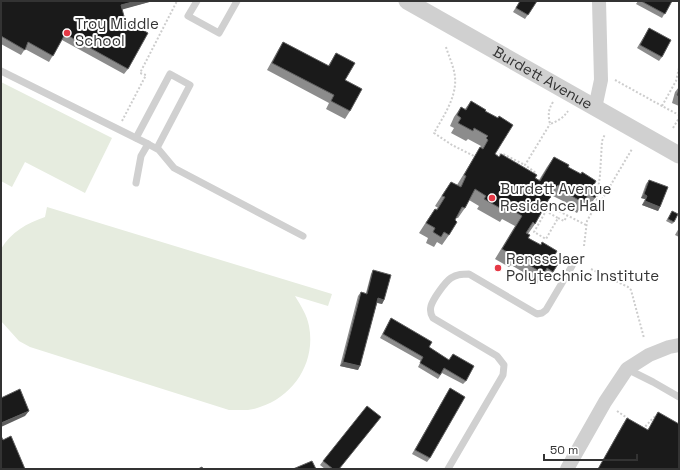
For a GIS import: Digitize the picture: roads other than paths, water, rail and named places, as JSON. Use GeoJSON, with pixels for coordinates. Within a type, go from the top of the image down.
{"type":"FeatureCollection","features":[{"type":"Feature","properties":{"kind":"street","name":"Burdett Avenue"},"geometry":{"type":"LineString","coordinates":[[407,1],[679,155]]}},
{"type":"Feature","properties":{"kind":"street"},"geometry":{"type":"LineString","coordinates":[[596,108],[601,80],[599,1]]}},
{"type":"Feature","properties":{"kind":"street"},"geometry":{"type":"LineString","coordinates":[[567,469],[605,402],[627,369],[650,355],[669,346],[679,345]]}},
{"type":"Feature","properties":{"kind":"lane"},"geometry":{"type":"LineString","coordinates":[[197,1],[188,16],[219,34],[237,1]]}},
{"type":"Feature","properties":{"kind":"lane"},"geometry":{"type":"LineString","coordinates":[[1,71],[157,148],[174,168],[303,236]]}},
{"type":"Feature","properties":{"kind":"lane"},"geometry":{"type":"LineString","coordinates":[[136,138],[170,74],[190,85],[157,148]]}},
{"type":"Feature","properties":{"kind":"lane"},"geometry":{"type":"LineString","coordinates":[[136,183],[141,156],[148,144]]}},
{"type":"Feature","properties":{"kind":"lane"},"geometry":{"type":"LineString","coordinates":[[448,469],[503,375],[504,365],[496,356],[433,318],[431,314],[431,306],[446,282],[456,276],[469,274],[538,314],[542,313],[546,310],[572,266]]}},
{"type":"Feature","properties":{"kind":"lane"},"geometry":{"type":"LineString","coordinates":[[627,369],[679,396]]}},
{"type":"Feature","properties":{"kind":"place","name":"Troy Middle School"},"geometry":{"type":"Point","coordinates":[67,33]}},
{"type":"Feature","properties":{"kind":"place","name":"Burdett Avenue Residence Hall"},"geometry":{"type":"Point","coordinates":[492,198]}},
{"type":"Feature","properties":{"kind":"place","name":"Rensselaer Polytechnic Institute"},"geometry":{"type":"Point","coordinates":[498,268]}}]}
